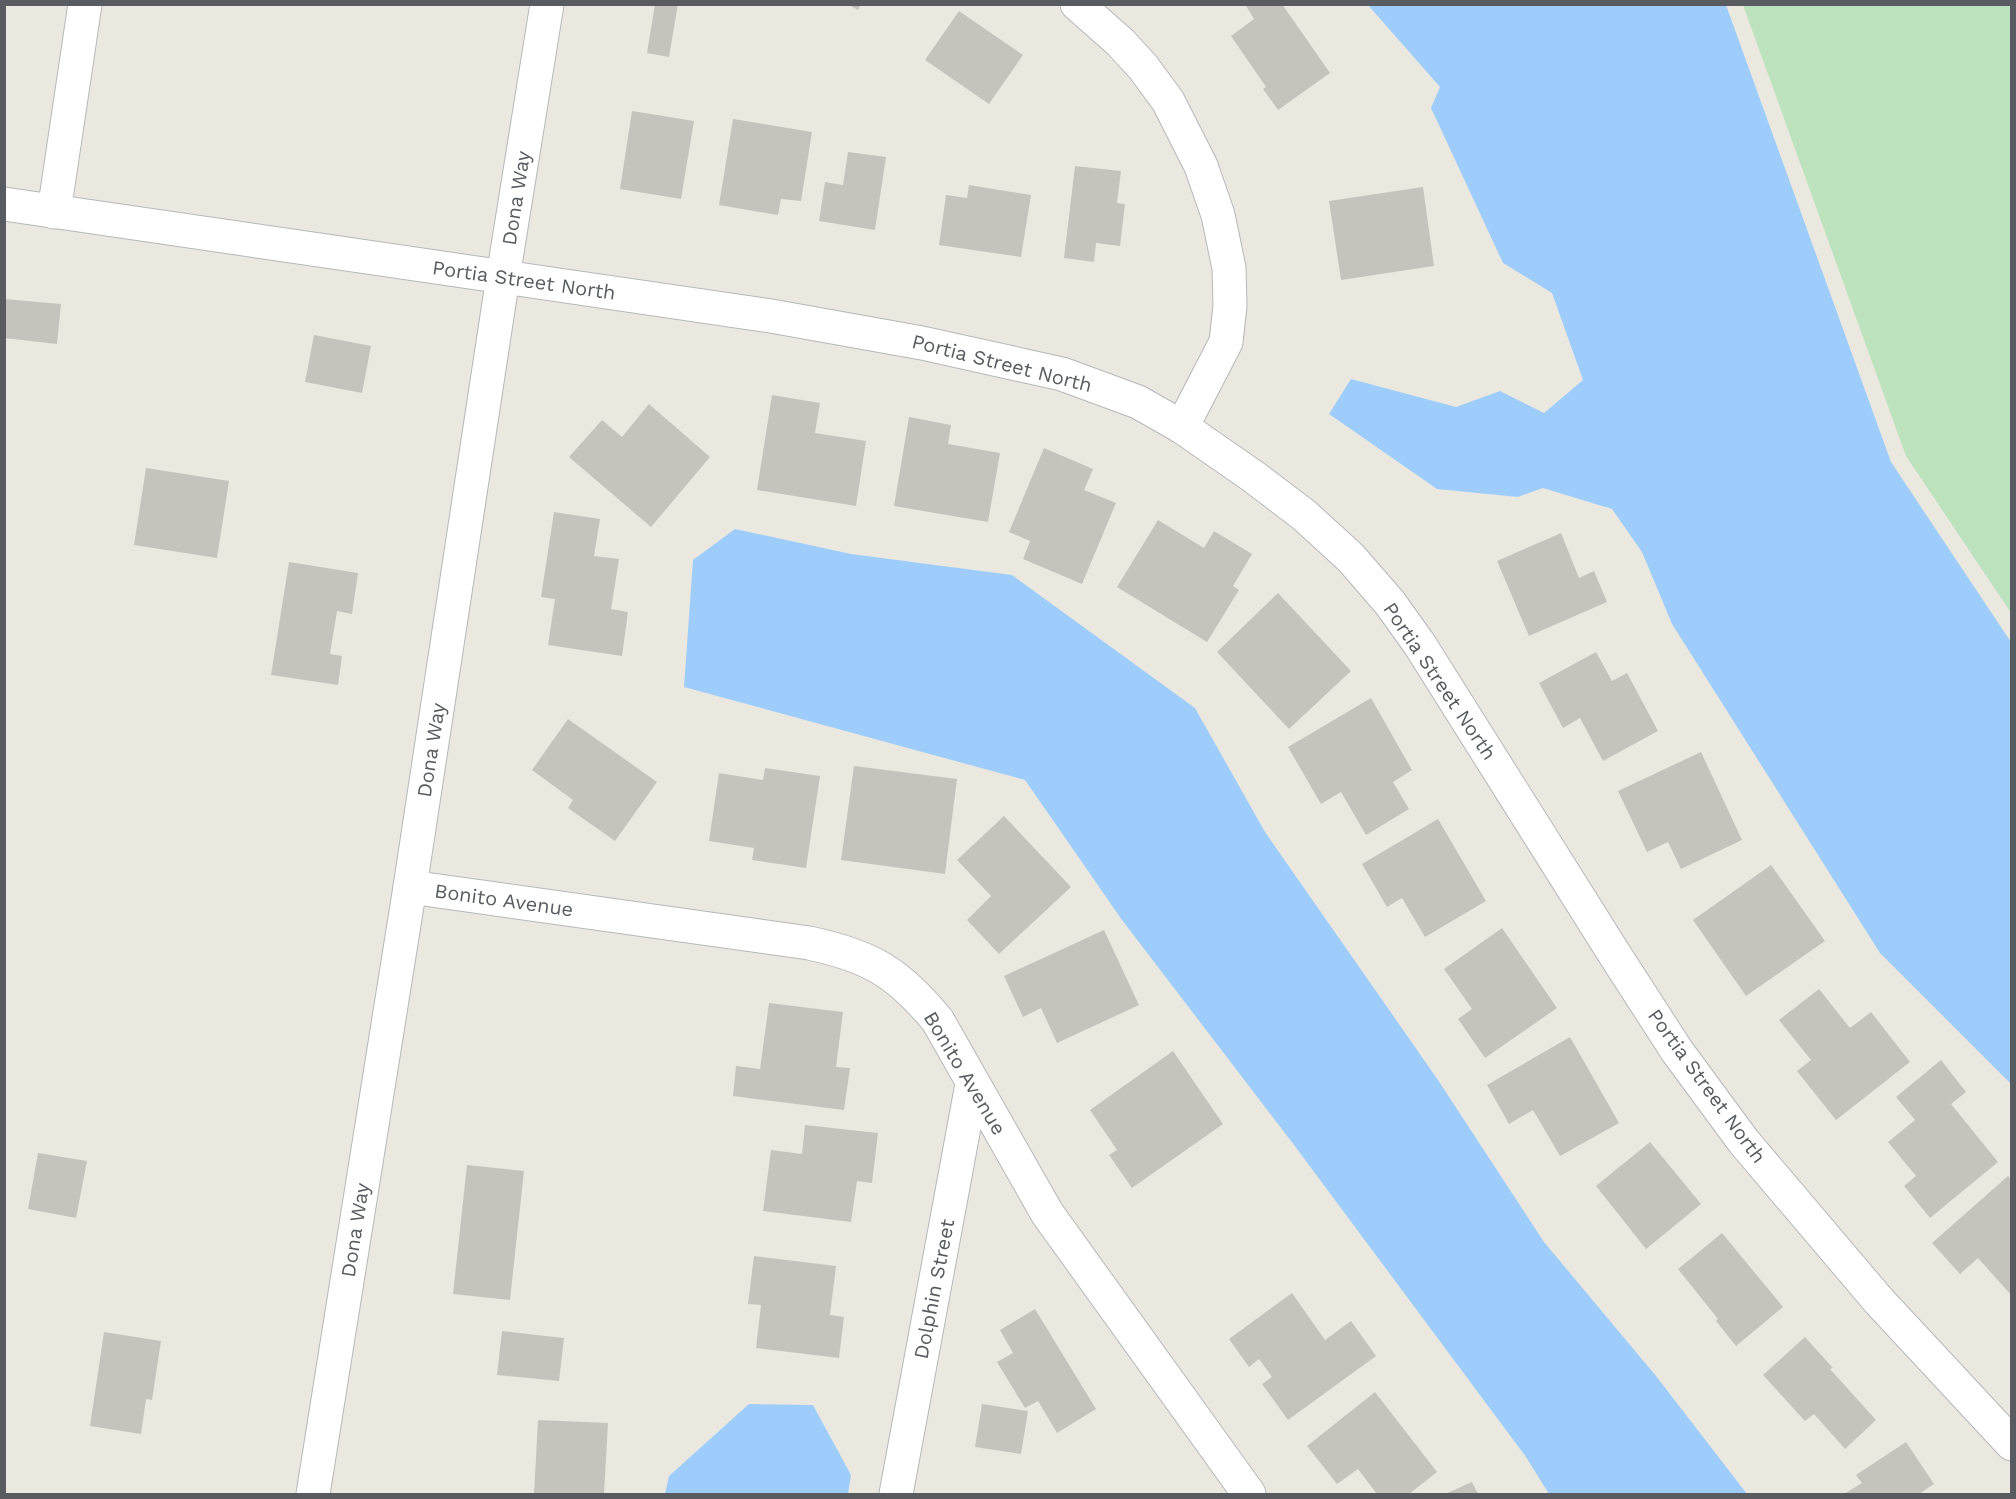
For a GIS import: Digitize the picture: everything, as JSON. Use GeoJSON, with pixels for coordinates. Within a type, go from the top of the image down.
{"type":"FeatureCollection","features":[{"type":"Feature","properties":{"kind":"street"},"geometry":{"type":"LineString","coordinates":[[54,212],[85,4]]}},
{"type":"Feature","properties":{"kind":"street","name":"Dona Way"},"geometry":{"type":"LineString","coordinates":[[313,1494],[547,4]]}},
{"type":"Feature","properties":{"kind":"street"},"geometry":{"type":"LineString","coordinates":[[1077,4],[1120,42],[1168,100],[1201,166],[1218,215],[1229,268],[1230,306],[1226,342],[1182,427]]}},
{"type":"Feature","properties":{"kind":"street","name":"Portia Street North"},"geometry":{"type":"LineString","coordinates":[[4,204],[771,316],[974,353],[1062,374],[1089,383],[1138,402],[1182,427],[1304,515],[1351,558],[1390,603],[1420,645],[1677,1051],[1744,1142],[1879,1301],[2012,1444]]}},
{"type":"Feature","properties":{"kind":"street","name":"Bonito Avenue"},"geometry":{"type":"LineString","coordinates":[[410,886],[808,943],[870,960],[894,975],[920,998],[938,1021],[1047,1213],[1249,1494]]}},
{"type":"Feature","properties":{"kind":"street","name":"Dolphin Street"},"geometry":{"type":"LineString","coordinates":[[896,1494],[972,1084]]}},
{"type":"Feature","properties":{"kind":"green space"},"geometry":{"type":"Polygon","coordinates":[[[1743,5],[2011,5],[2011,613],[1906,456],[1743,5]]]}},
{"type":"Feature","properties":{"kind":"water"},"geometry":{"type":"Polygon","coordinates":[[[1368,5],[1726,5],[1891,462],[2011,642],[2011,1084],[1880,953],[1672,624],[1642,552],[1612,509],[1543,488],[1518,497],[1437,489],[1329,414],[1351,379],[1456,407],[1500,391],[1544,413],[1583,380],[1552,293],[1503,263],[1431,108],[1440,87],[1368,5]]]}},
{"type":"Feature","properties":{"kind":"water"},"geometry":{"type":"Polygon","coordinates":[[[735,529],[851,554],[1012,575],[1195,708],[1265,832],[1438,1080],[1544,1242],[1656,1376],[1747,1494],[1549,1494],[1526,1457],[1294,1145],[1122,920],[1025,780],[684,687],[693,560],[735,529]]]}},
{"type":"Feature","properties":{"kind":"water"},"geometry":{"type":"Polygon","coordinates":[[[749,1404],[813,1405],[851,1475],[848,1494],[665,1494],[669,1476],[749,1404]]]}},
{"type":"Feature","properties":{"kind":"building"},"geometry":{"type":"Polygon","coordinates":[[[655,4],[678,4],[669,57],[647,53],[655,4]]]}},
{"type":"Feature","properties":{"kind":"building"},"geometry":{"type":"Polygon","coordinates":[[[847,4],[861,4],[858,10],[847,4]]]}},
{"type":"Feature","properties":{"kind":"building"},"geometry":{"type":"Polygon","coordinates":[[[1245,4],[1282,4],[1330,73],[1278,110],[1263,89],[1266,87],[1231,36],[1254,19],[1245,4]]]}},
{"type":"Feature","properties":{"kind":"building"},"geometry":{"type":"Polygon","coordinates":[[[959,11],[1023,55],[989,104],[925,60],[959,11]]]}},
{"type":"Feature","properties":{"kind":"building"},"geometry":{"type":"Polygon","coordinates":[[[632,111],[694,121],[681,199],[620,189],[632,111]]]}},
{"type":"Feature","properties":{"kind":"building"},"geometry":{"type":"Polygon","coordinates":[[[733,119],[812,132],[801,201],[781,199],[778,215],[719,205],[733,119]]]}},
{"type":"Feature","properties":{"kind":"building"},"geometry":{"type":"Polygon","coordinates":[[[848,152],[886,157],[875,230],[819,221],[825,182],[843,185],[848,152]]]}},
{"type":"Feature","properties":{"kind":"building"},"geometry":{"type":"Polygon","coordinates":[[[1075,166],[1121,171],[1117,203],[1125,204],[1120,246],[1096,243],[1094,262],[1064,258],[1075,166]]]}},
{"type":"Feature","properties":{"kind":"building"},"geometry":{"type":"Polygon","coordinates":[[[969,185],[1031,195],[1021,257],[939,245],[946,195],[967,198],[969,185]]]}},
{"type":"Feature","properties":{"kind":"building"},"geometry":{"type":"Polygon","coordinates":[[[1423,187],[1434,266],[1341,280],[1329,201],[1423,187]]]}},
{"type":"Feature","properties":{"kind":"building"},"geometry":{"type":"Polygon","coordinates":[[[4,299],[61,304],[57,344],[4,338],[4,299]]]}},
{"type":"Feature","properties":{"kind":"building"},"geometry":{"type":"Polygon","coordinates":[[[314,335],[371,346],[362,393],[305,382],[314,335]]]}},
{"type":"Feature","properties":{"kind":"building"},"geometry":{"type":"Polygon","coordinates":[[[772,395],[820,403],[815,433],[866,441],[856,506],[757,490],[772,395]]]}},
{"type":"Feature","properties":{"kind":"building"},"geometry":{"type":"Polygon","coordinates":[[[649,404],[710,457],[651,527],[569,457],[602,420],[622,437],[649,404]]]}},
{"type":"Feature","properties":{"kind":"building"},"geometry":{"type":"Polygon","coordinates":[[[909,417],[951,425],[948,444],[1000,453],[988,522],[894,506],[909,417]]]}},
{"type":"Feature","properties":{"kind":"building"},"geometry":{"type":"Polygon","coordinates":[[[1044,448],[1093,469],[1084,490],[1116,503],[1082,584],[1023,559],[1030,541],[1009,532],[1044,448]]]}},
{"type":"Feature","properties":{"kind":"building"},"geometry":{"type":"Polygon","coordinates":[[[146,468],[229,481],[217,558],[134,545],[146,468]]]}},
{"type":"Feature","properties":{"kind":"building"},"geometry":{"type":"Polygon","coordinates":[[[554,512],[600,519],[594,556],[619,559],[611,609],[628,612],[622,656],[548,645],[555,599],[541,597],[554,512]]]}},
{"type":"Feature","properties":{"kind":"building"},"geometry":{"type":"Polygon","coordinates":[[[1158,520],[1204,548],[1214,531],[1252,554],[1233,586],[1239,590],[1207,642],[1117,587],[1158,520]]]}},
{"type":"Feature","properties":{"kind":"building"},"geometry":{"type":"Polygon","coordinates":[[[1561,533],[1579,578],[1594,571],[1607,602],[1529,636],[1497,561],[1561,533]]]}},
{"type":"Feature","properties":{"kind":"building"},"geometry":{"type":"Polygon","coordinates":[[[289,562],[358,573],[352,614],[337,611],[330,654],[342,656],[338,685],[271,675],[289,562]]]}},
{"type":"Feature","properties":{"kind":"building"},"geometry":{"type":"Polygon","coordinates":[[[1278,593],[1351,671],[1289,729],[1217,652],[1278,593]]]}},
{"type":"Feature","properties":{"kind":"building"},"geometry":{"type":"Polygon","coordinates":[[[1596,652],[1612,681],[1627,673],[1658,731],[1603,761],[1580,718],[1563,728],[1539,683],[1596,652]]]}},
{"type":"Feature","properties":{"kind":"building"},"geometry":{"type":"Polygon","coordinates":[[[1371,698],[1412,770],[1393,782],[1409,809],[1366,835],[1341,792],[1321,804],[1288,747],[1371,698]]]}},
{"type":"Feature","properties":{"kind":"building"},"geometry":{"type":"Polygon","coordinates":[[[568,719],[657,782],[615,841],[568,808],[573,800],[532,770],[568,719]]]}},
{"type":"Feature","properties":{"kind":"building"},"geometry":{"type":"Polygon","coordinates":[[[1701,752],[1742,840],[1681,869],[1668,842],[1647,852],[1618,791],[1701,752]]]}},
{"type":"Feature","properties":{"kind":"building"},"geometry":{"type":"Polygon","coordinates":[[[854,766],[957,779],[945,874],[841,860],[854,766]]]}},
{"type":"Feature","properties":{"kind":"building"},"geometry":{"type":"Polygon","coordinates":[[[765,768],[820,776],[806,868],[752,860],[754,848],[709,841],[719,773],[763,780],[765,768]]]}},
{"type":"Feature","properties":{"kind":"building"},"geometry":{"type":"Polygon","coordinates":[[[1004,816],[1071,887],[999,954],[967,920],[991,896],[957,860],[1004,816]]]}},
{"type":"Feature","properties":{"kind":"building"},"geometry":{"type":"Polygon","coordinates":[[[1438,819],[1486,901],[1425,937],[1402,898],[1387,907],[1362,864],[1438,819]]]}},
{"type":"Feature","properties":{"kind":"building"},"geometry":{"type":"Polygon","coordinates":[[[1771,865],[1825,941],[1746,996],[1693,920],[1771,865]]]}},
{"type":"Feature","properties":{"kind":"building"},"geometry":{"type":"Polygon","coordinates":[[[1502,928],[1557,1008],[1485,1058],[1458,1019],[1472,1009],[1444,969],[1502,928]]]}},
{"type":"Feature","properties":{"kind":"building"},"geometry":{"type":"Polygon","coordinates":[[[1104,930],[1139,1005],[1057,1043],[1041,1008],[1023,1017],[1004,976],[1104,930]]]}},
{"type":"Feature","properties":{"kind":"building"},"geometry":{"type":"Polygon","coordinates":[[[1819,989],[1850,1028],[1871,1012],[1910,1062],[1836,1120],[1797,1071],[1811,1060],[1779,1020],[1819,989]]]}},
{"type":"Feature","properties":{"kind":"building"},"geometry":{"type":"Polygon","coordinates":[[[769,1003],[843,1012],[836,1067],[850,1068],[844,1110],[733,1096],[736,1066],[760,1069],[769,1003]]]}},
{"type":"Feature","properties":{"kind":"building"},"geometry":{"type":"Polygon","coordinates":[[[1570,1037],[1619,1123],[1560,1156],[1533,1110],[1509,1124],[1487,1085],[1570,1037]]]}},
{"type":"Feature","properties":{"kind":"building"},"geometry":{"type":"Polygon","coordinates":[[[1173,1051],[1223,1124],[1132,1188],[1109,1155],[1117,1150],[1090,1110],[1173,1051]]]}},
{"type":"Feature","properties":{"kind":"building"},"geometry":{"type":"Polygon","coordinates":[[[1941,1060],[1966,1092],[1951,1104],[1998,1162],[1930,1218],[1904,1186],[1916,1176],[1888,1142],[1915,1120],[1896,1097],[1941,1060]]]}},
{"type":"Feature","properties":{"kind":"building"},"geometry":{"type":"Polygon","coordinates":[[[805,1125],[878,1133],[872,1183],[857,1181],[851,1222],[763,1211],[771,1150],[802,1154],[805,1125]]]}},
{"type":"Feature","properties":{"kind":"building"},"geometry":{"type":"Polygon","coordinates":[[[1650,1142],[1701,1204],[1646,1249],[1596,1186],[1650,1142]]]}},
{"type":"Feature","properties":{"kind":"building"},"geometry":{"type":"Polygon","coordinates":[[[38,1153],[87,1161],[76,1218],[28,1209],[38,1153]]]}},
{"type":"Feature","properties":{"kind":"building"},"geometry":{"type":"Polygon","coordinates":[[[467,1165],[524,1171],[510,1300],[453,1294],[467,1165]]]}},
{"type":"Feature","properties":{"kind":"building"},"geometry":{"type":"Polygon","coordinates":[[[2008,1176],[2012,1180],[2012,1296],[1978,1258],[1960,1274],[1932,1243],[2008,1176]]]}},
{"type":"Feature","properties":{"kind":"building"},"geometry":{"type":"Polygon","coordinates":[[[1722,1233],[1783,1307],[1736,1346],[1716,1321],[1718,1319],[1678,1269],[1722,1233]]]}},
{"type":"Feature","properties":{"kind":"building"},"geometry":{"type":"Polygon","coordinates":[[[754,1256],[836,1266],[830,1315],[844,1317],[839,1358],[756,1348],[761,1305],[748,1304],[754,1256]]]}},
{"type":"Feature","properties":{"kind":"building"},"geometry":{"type":"Polygon","coordinates":[[[1292,1293],[1325,1340],[1351,1321],[1376,1356],[1288,1420],[1262,1384],[1272,1377],[1259,1359],[1249,1367],[1229,1339],[1292,1293]]]}},
{"type":"Feature","properties":{"kind":"building"},"geometry":{"type":"Polygon","coordinates":[[[1035,1309],[1096,1409],[1057,1433],[1038,1401],[1025,1408],[997,1362],[1013,1353],[1000,1330],[1035,1309]]]}},
{"type":"Feature","properties":{"kind":"building"},"geometry":{"type":"Polygon","coordinates":[[[502,1331],[564,1338],[559,1381],[497,1375],[502,1331]]]}},
{"type":"Feature","properties":{"kind":"building"},"geometry":{"type":"Polygon","coordinates":[[[104,1332],[161,1341],[152,1400],[146,1399],[141,1434],[90,1426],[104,1332]]]}},
{"type":"Feature","properties":{"kind":"building"},"geometry":{"type":"Polygon","coordinates":[[[1805,1337],[1833,1368],[1830,1369],[1876,1420],[1845,1449],[1814,1414],[1805,1421],[1763,1375],[1805,1337]]]}},
{"type":"Feature","properties":{"kind":"building"},"geometry":{"type":"Polygon","coordinates":[[[1375,1392],[1437,1472],[1409,1494],[1377,1494],[1358,1469],[1337,1484],[1307,1446],[1375,1392]]]}},
{"type":"Feature","properties":{"kind":"building"},"geometry":{"type":"Polygon","coordinates":[[[982,1404],[1028,1411],[1021,1454],[975,1447],[982,1404]]]}},
{"type":"Feature","properties":{"kind":"building"},"geometry":{"type":"Polygon","coordinates":[[[538,1420],[608,1423],[604,1494],[534,1494],[538,1420]]]}},
{"type":"Feature","properties":{"kind":"building"},"geometry":{"type":"Polygon","coordinates":[[[1906,1442],[1934,1484],[1919,1494],[1844,1494],[1862,1483],[1856,1475],[1906,1442]]]}},
{"type":"Feature","properties":{"kind":"building"},"geometry":{"type":"Polygon","coordinates":[[[1472,1482],[1478,1494],[1445,1494],[1472,1482]]]}}]}
